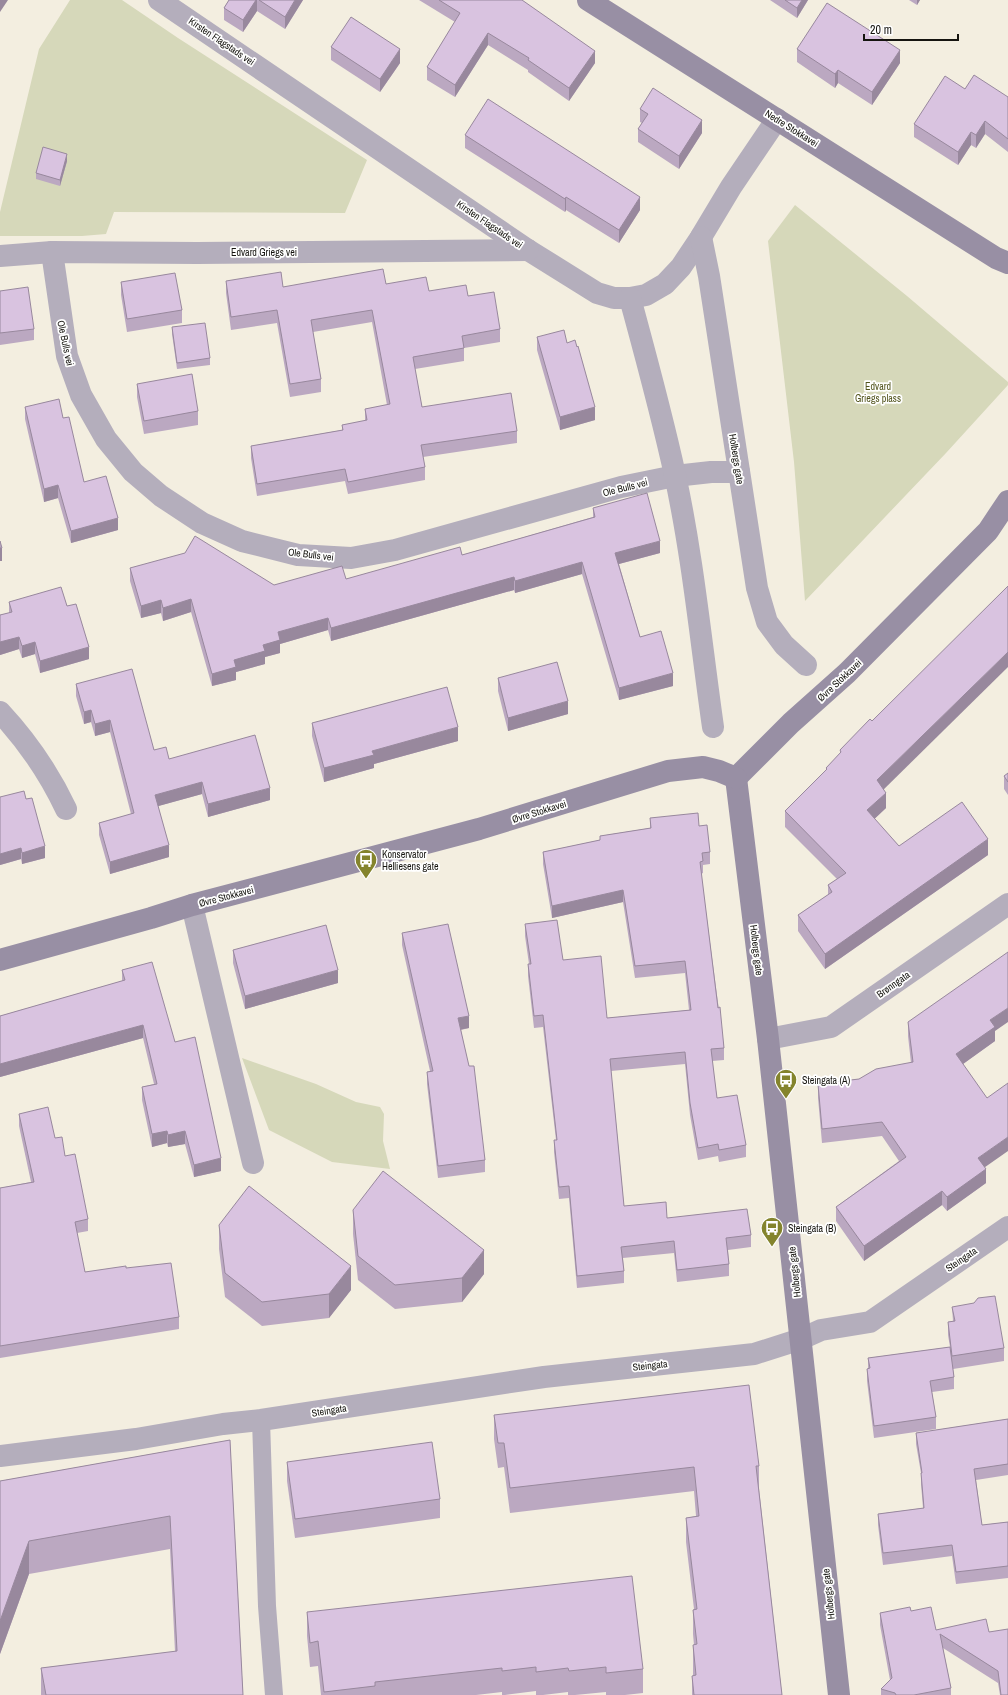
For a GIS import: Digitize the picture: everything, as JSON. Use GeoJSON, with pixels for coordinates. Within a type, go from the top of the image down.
{"type":"FeatureCollection","features":[{"type":"Feature","properties":{"kind":"main road","name":"Nedre Stokkavei"},"geometry":{"type":"LineString","coordinates":[[588,0],[1004,264]]}},
{"type":"Feature","properties":{"kind":"main road","name":"Øvre Stokkavei"},"geometry":{"type":"LineString","coordinates":[[0,960],[151,918],[192,905],[479,829],[668,771],[703,767],[719,771],[736,778],[791,723],[846,673],[988,531],[1008,502]]}},
{"type":"Feature","properties":{"kind":"main road","name":"Øvre Stokkavei"},"geometry":{"type":"LineString","coordinates":[[988,531],[1008,518]]}},
{"type":"Feature","properties":{"kind":"main road","name":"Holbergs gate"},"geometry":{"type":"LineString","coordinates":[[736,778],[768,1039],[839,1695]]}},
{"type":"Feature","properties":{"kind":"street","name":"Kirsten Flagstads vei"},"geometry":{"type":"LineString","coordinates":[[159,0],[187,7],[326,114],[528,250],[597,293],[614,298],[630,298],[646,295],[665,284],[681,267],[702,237],[731,187],[777,119]]}},
{"type":"Feature","properties":{"kind":"street","name":"Holbergs gate"},"geometry":{"type":"LineString","coordinates":[[702,237],[757,588],[767,622],[784,645],[806,665]]}},
{"type":"Feature","properties":{"kind":"street","name":"Edvard Griegs vei"},"geometry":{"type":"LineString","coordinates":[[0,256],[52,252],[204,253],[528,250]]}},
{"type":"Feature","properties":{"kind":"street","name":"Ole Bulls vei"},"geometry":{"type":"LineString","coordinates":[[52,252],[67,356],[81,395],[106,439],[134,472],[161,496],[202,523],[242,541],[298,555],[351,558],[395,550],[621,487],[675,476],[711,472],[739,472]]}},
{"type":"Feature","properties":{"kind":"street"},"geometry":{"type":"LineString","coordinates":[[630,298],[653,382],[675,476],[694,591],[713,727]]}},
{"type":"Feature","properties":{"kind":"street"},"geometry":{"type":"LineString","coordinates":[[0,712],[36,755],[52,781],[66,809]]}},
{"type":"Feature","properties":{"kind":"street","name":"Brønngata"},"geometry":{"type":"LineString","coordinates":[[768,1039],[831,1027],[1008,904]]}},
{"type":"Feature","properties":{"kind":"street"},"geometry":{"type":"LineString","coordinates":[[192,905],[252,1163]]}},
{"type":"Feature","properties":{"kind":"street","name":"Steingata"},"geometry":{"type":"LineString","coordinates":[[0,1456],[136,1439],[223,1424],[261,1420],[544,1377],[754,1354],[801,1339],[821,1330],[870,1322],[1008,1227]]}},
{"type":"Feature","properties":{"kind":"lane"},"geometry":{"type":"LineString","coordinates":[[261,1420],[267,1606],[274,1695]]}},
{"type":"Feature","properties":{"kind":"green space"},"geometry":{"type":"Polygon","coordinates":[[[70,0],[122,0],[367,160],[345,213],[114,212],[106,234],[82,236],[0,236],[0,212],[39,49],[70,0]]]}},
{"type":"Feature","properties":{"kind":"green space","name":"Edvard Griegs plass"},"geometry":{"type":"Polygon","coordinates":[[[795,205],[907,296],[1008,382],[1008,385],[946,453],[805,601],[794,462],[768,241],[795,205]]]}},
{"type":"Feature","properties":{"kind":"green space"},"geometry":{"type":"Polygon","coordinates":[[[242,1058],[316,1084],[356,1102],[380,1107],[384,1114],[383,1141],[390,1169],[332,1162],[269,1130],[242,1058]]]}},
{"type":"Feature","properties":{"kind":"building"},"geometry":{"type":"Polygon","coordinates":[[[229,0],[256,0],[243,20],[224,8],[229,0]]]}},
{"type":"Feature","properties":{"kind":"building"},"geometry":{"type":"Polygon","coordinates":[[[259,0],[295,0],[285,17],[259,0]]]}},
{"type":"Feature","properties":{"kind":"building"},"geometry":{"type":"Polygon","coordinates":[[[439,0],[522,0],[595,51],[569,88],[528,60],[529,58],[488,33],[455,85],[427,67],[460,13],[439,0]]]}},
{"type":"Feature","properties":{"kind":"building"},"geometry":{"type":"Polygon","coordinates":[[[785,0],[802,0],[797,8],[785,0]]]}},
{"type":"Feature","properties":{"kind":"building"},"geometry":{"type":"Polygon","coordinates":[[[827,3],[900,50],[872,92],[838,70],[835,74],[797,49],[827,3]]]}},
{"type":"Feature","properties":{"kind":"building"},"geometry":{"type":"Polygon","coordinates":[[[351,17],[400,49],[380,79],[331,47],[351,17]]]}},
{"type":"Feature","properties":{"kind":"building"},"geometry":{"type":"Polygon","coordinates":[[[974,75],[1008,97],[1008,139],[985,121],[976,135],[971,132],[958,152],[914,124],[945,76],[965,89],[974,75]]]}},
{"type":"Feature","properties":{"kind":"building"},"geometry":{"type":"Polygon","coordinates":[[[653,88],[702,120],[679,156],[638,129],[648,114],[640,109],[653,88]]]}},
{"type":"Feature","properties":{"kind":"building"},"geometry":{"type":"Polygon","coordinates":[[[488,99],[640,197],[619,230],[566,197],[565,199],[465,135],[488,99]]]}},
{"type":"Feature","properties":{"kind":"building"},"geometry":{"type":"Polygon","coordinates":[[[43,147],[67,154],[60,180],[36,173],[43,147]]]}},
{"type":"Feature","properties":{"kind":"building"},"geometry":{"type":"Polygon","coordinates":[[[383,269],[386,284],[426,277],[429,291],[466,285],[468,296],[494,292],[500,329],[462,336],[464,348],[413,357],[422,407],[511,393],[517,431],[421,445],[425,467],[348,482],[345,469],[257,484],[251,446],[343,430],[342,425],[367,420],[365,409],[390,404],[372,310],[311,320],[321,379],[290,384],[277,310],[231,317],[226,281],[281,272],[283,287],[383,269]]]}},
{"type":"Feature","properties":{"kind":"building"},"geometry":{"type":"Polygon","coordinates":[[[175,273],[182,310],[127,319],[121,282],[175,273]]]}},
{"type":"Feature","properties":{"kind":"building"},"geometry":{"type":"Polygon","coordinates":[[[28,287],[34,329],[0,333],[0,291],[28,287]]]}},
{"type":"Feature","properties":{"kind":"building"},"geometry":{"type":"Polygon","coordinates":[[[205,323],[210,358],[177,363],[172,327],[205,323]]]}},
{"type":"Feature","properties":{"kind":"building"},"geometry":{"type":"Polygon","coordinates":[[[564,330],[567,343],[575,340],[577,347],[578,346],[595,407],[560,417],[537,337],[564,330]]]}},
{"type":"Feature","properties":{"kind":"building"},"geometry":{"type":"Polygon","coordinates":[[[192,374],[198,411],[144,421],[137,384],[192,374]]]}},
{"type":"Feature","properties":{"kind":"building"},"geometry":{"type":"Polygon","coordinates":[[[59,399],[63,418],[69,417],[84,482],[106,476],[118,518],[71,531],[58,485],[44,489],[25,407],[59,399]]]}},
{"type":"Feature","properties":{"kind":"building"},"geometry":{"type":"Polygon","coordinates":[[[647,493],[660,541],[615,553],[640,637],[661,631],[673,673],[619,688],[582,562],[515,581],[514,577],[331,628],[328,618],[278,632],[280,640],[263,645],[265,651],[234,660],[236,667],[212,674],[191,599],[163,608],[161,600],[141,606],[130,568],[185,553],[195,536],[274,585],[342,566],[346,579],[460,547],[462,555],[595,517],[593,508],[647,493]]]}},
{"type":"Feature","properties":{"kind":"building"},"geometry":{"type":"Polygon","coordinates":[[[1008,586],[1008,652],[877,780],[886,793],[867,810],[899,846],[962,802],[988,839],[825,954],[798,915],[832,892],[828,885],[846,873],[785,811],[827,769],[826,768],[841,752],[840,750],[870,719],[872,721],[1008,586]]]}},
{"type":"Feature","properties":{"kind":"building"},"geometry":{"type":"Polygon","coordinates":[[[61,587],[67,606],[76,604],[89,647],[40,661],[35,642],[22,646],[19,637],[0,642],[0,615],[12,612],[9,602],[61,587]]]}},
{"type":"Feature","properties":{"kind":"building"},"geometry":{"type":"Polygon","coordinates":[[[557,662],[568,701],[508,718],[498,678],[557,662]]]}},
{"type":"Feature","properties":{"kind":"building"},"geometry":{"type":"Polygon","coordinates":[[[132,669],[154,750],[166,747],[169,759],[255,735],[270,788],[208,804],[202,782],[155,795],[169,845],[110,862],[99,823],[134,813],[110,720],[95,724],[91,710],[84,712],[76,684],[132,669]]]}},
{"type":"Feature","properties":{"kind":"building"},"geometry":{"type":"Polygon","coordinates":[[[447,687],[458,727],[372,751],[374,755],[324,768],[312,723],[447,687]]]}},
{"type":"Feature","properties":{"kind":"building"},"geometry":{"type":"Polygon","coordinates":[[[1008,773],[1008,782],[1004,776],[1008,773]]]}},
{"type":"Feature","properties":{"kind":"building"},"geometry":{"type":"Polygon","coordinates":[[[24,791],[26,799],[32,798],[45,846],[22,853],[21,848],[0,854],[0,797],[24,791]]]}},
{"type":"Feature","properties":{"kind":"building"},"geometry":{"type":"Polygon","coordinates":[[[698,813],[699,826],[707,825],[710,852],[702,853],[703,861],[700,862],[718,1008],[720,1007],[724,1048],[711,1049],[717,1098],[737,1095],[746,1145],[719,1150],[718,1144],[698,1148],[690,1103],[685,1052],[610,1059],[624,1206],[666,1202],[667,1218],[747,1209],[751,1235],[726,1238],[729,1264],[677,1270],[674,1241],[621,1247],[624,1271],[577,1276],[569,1186],[559,1187],[554,1140],[557,1140],[543,1015],[534,1016],[528,964],[531,964],[525,924],[557,920],[563,960],[601,956],[607,1018],[691,1010],[685,961],[635,966],[623,890],[552,906],[543,852],[600,840],[600,836],[651,828],[650,818],[698,813]]]}},
{"type":"Feature","properties":{"kind":"building"},"geometry":{"type":"Polygon","coordinates":[[[448,924],[469,1016],[458,1018],[469,1066],[474,1066],[485,1160],[438,1166],[427,1072],[433,1071],[402,933],[448,924]]]}},
{"type":"Feature","properties":{"kind":"building"},"geometry":{"type":"Polygon","coordinates":[[[326,925],[338,970],[245,996],[233,950],[326,925]]]}},
{"type":"Feature","properties":{"kind":"building"},"geometry":{"type":"Polygon","coordinates":[[[1008,952],[1008,1008],[990,1020],[995,1027],[956,1054],[987,1098],[1008,1083],[1008,1137],[978,1158],[986,1169],[947,1197],[942,1191],[864,1246],[836,1207],[906,1157],[882,1122],[822,1129],[818,1084],[859,1079],[876,1069],[913,1062],[908,1022],[1008,952]]]}},
{"type":"Feature","properties":{"kind":"building"},"geometry":{"type":"Polygon","coordinates":[[[152,962],[175,1042],[195,1037],[221,1158],[194,1165],[185,1131],[168,1135],[167,1131],[152,1134],[142,1087],[157,1084],[143,1025],[0,1064],[0,1016],[125,980],[122,970],[152,962]]]}},
{"type":"Feature","properties":{"kind":"building"},"geometry":{"type":"Polygon","coordinates":[[[48,1107],[55,1138],[62,1137],[65,1156],[75,1154],[88,1219],[75,1222],[85,1272],[126,1266],[126,1268],[171,1263],[179,1317],[0,1346],[0,1188],[34,1182],[19,1114],[48,1107]]]}},
{"type":"Feature","properties":{"kind":"building"},"geometry":{"type":"Polygon","coordinates":[[[383,1171],[484,1250],[462,1278],[395,1285],[358,1256],[353,1210],[383,1171]]]}},
{"type":"Feature","properties":{"kind":"building"},"geometry":{"type":"Polygon","coordinates":[[[249,1186],[351,1266],[329,1294],[262,1302],[225,1273],[219,1225],[249,1186]]]}},
{"type":"Feature","properties":{"kind":"building"},"geometry":{"type":"Polygon","coordinates":[[[995,1296],[1004,1348],[952,1356],[948,1322],[955,1321],[952,1307],[974,1303],[978,1298],[995,1296]]]}},
{"type":"Feature","properties":{"kind":"building"},"geometry":{"type":"Polygon","coordinates":[[[950,1347],[954,1377],[930,1381],[936,1417],[874,1426],[867,1369],[870,1368],[868,1358],[950,1347]]]}},
{"type":"Feature","properties":{"kind":"building"},"geometry":{"type":"Polygon","coordinates":[[[749,1385],[759,1466],[756,1466],[782,1695],[694,1695],[692,1676],[696,1675],[693,1645],[697,1644],[693,1610],[697,1609],[686,1518],[699,1516],[694,1467],[510,1488],[504,1443],[498,1443],[494,1415],[749,1385]]]}},
{"type":"Feature","properties":{"kind":"building"},"geometry":{"type":"Polygon","coordinates":[[[1008,1419],[1008,1464],[974,1469],[982,1525],[1008,1522],[1008,1566],[956,1572],[952,1545],[883,1553],[878,1514],[924,1508],[922,1473],[916,1433],[1008,1419]]]}},
{"type":"Feature","properties":{"kind":"building"},"geometry":{"type":"Polygon","coordinates":[[[230,1440],[243,1695],[46,1695],[41,1668],[177,1651],[170,1516],[29,1541],[0,1621],[0,1481],[230,1440]]]}},
{"type":"Feature","properties":{"kind":"building"},"geometry":{"type":"Polygon","coordinates":[[[432,1442],[440,1499],[295,1519],[287,1462],[432,1442]]]}},
{"type":"Feature","properties":{"kind":"building"},"geometry":{"type":"Polygon","coordinates":[[[632,1576],[643,1669],[606,1673],[606,1667],[569,1671],[568,1668],[536,1672],[536,1667],[502,1671],[502,1668],[375,1682],[375,1686],[324,1692],[318,1641],[310,1643],[307,1612],[632,1576]]]}},
{"type":"Feature","properties":{"kind":"building"},"geometry":{"type":"Polygon","coordinates":[[[910,1607],[911,1611],[931,1607],[936,1630],[986,1619],[989,1632],[1008,1629],[1008,1695],[1001,1695],[998,1671],[940,1634],[951,1688],[914,1695],[896,1695],[895,1693],[881,1689],[892,1678],[880,1613],[910,1607]]]}},
{"type":"Feature","properties":{"kind":"place","name":"Konservator Helliesens gate"},"geometry":{"type":"Point","coordinates":[366,880]}},
{"type":"Feature","properties":{"kind":"place","name":"Steingata (A)"},"geometry":{"type":"Point","coordinates":[786,1100]}},
{"type":"Feature","properties":{"kind":"place","name":"Steingata (B)"},"geometry":{"type":"Point","coordinates":[772,1248]}}]}
